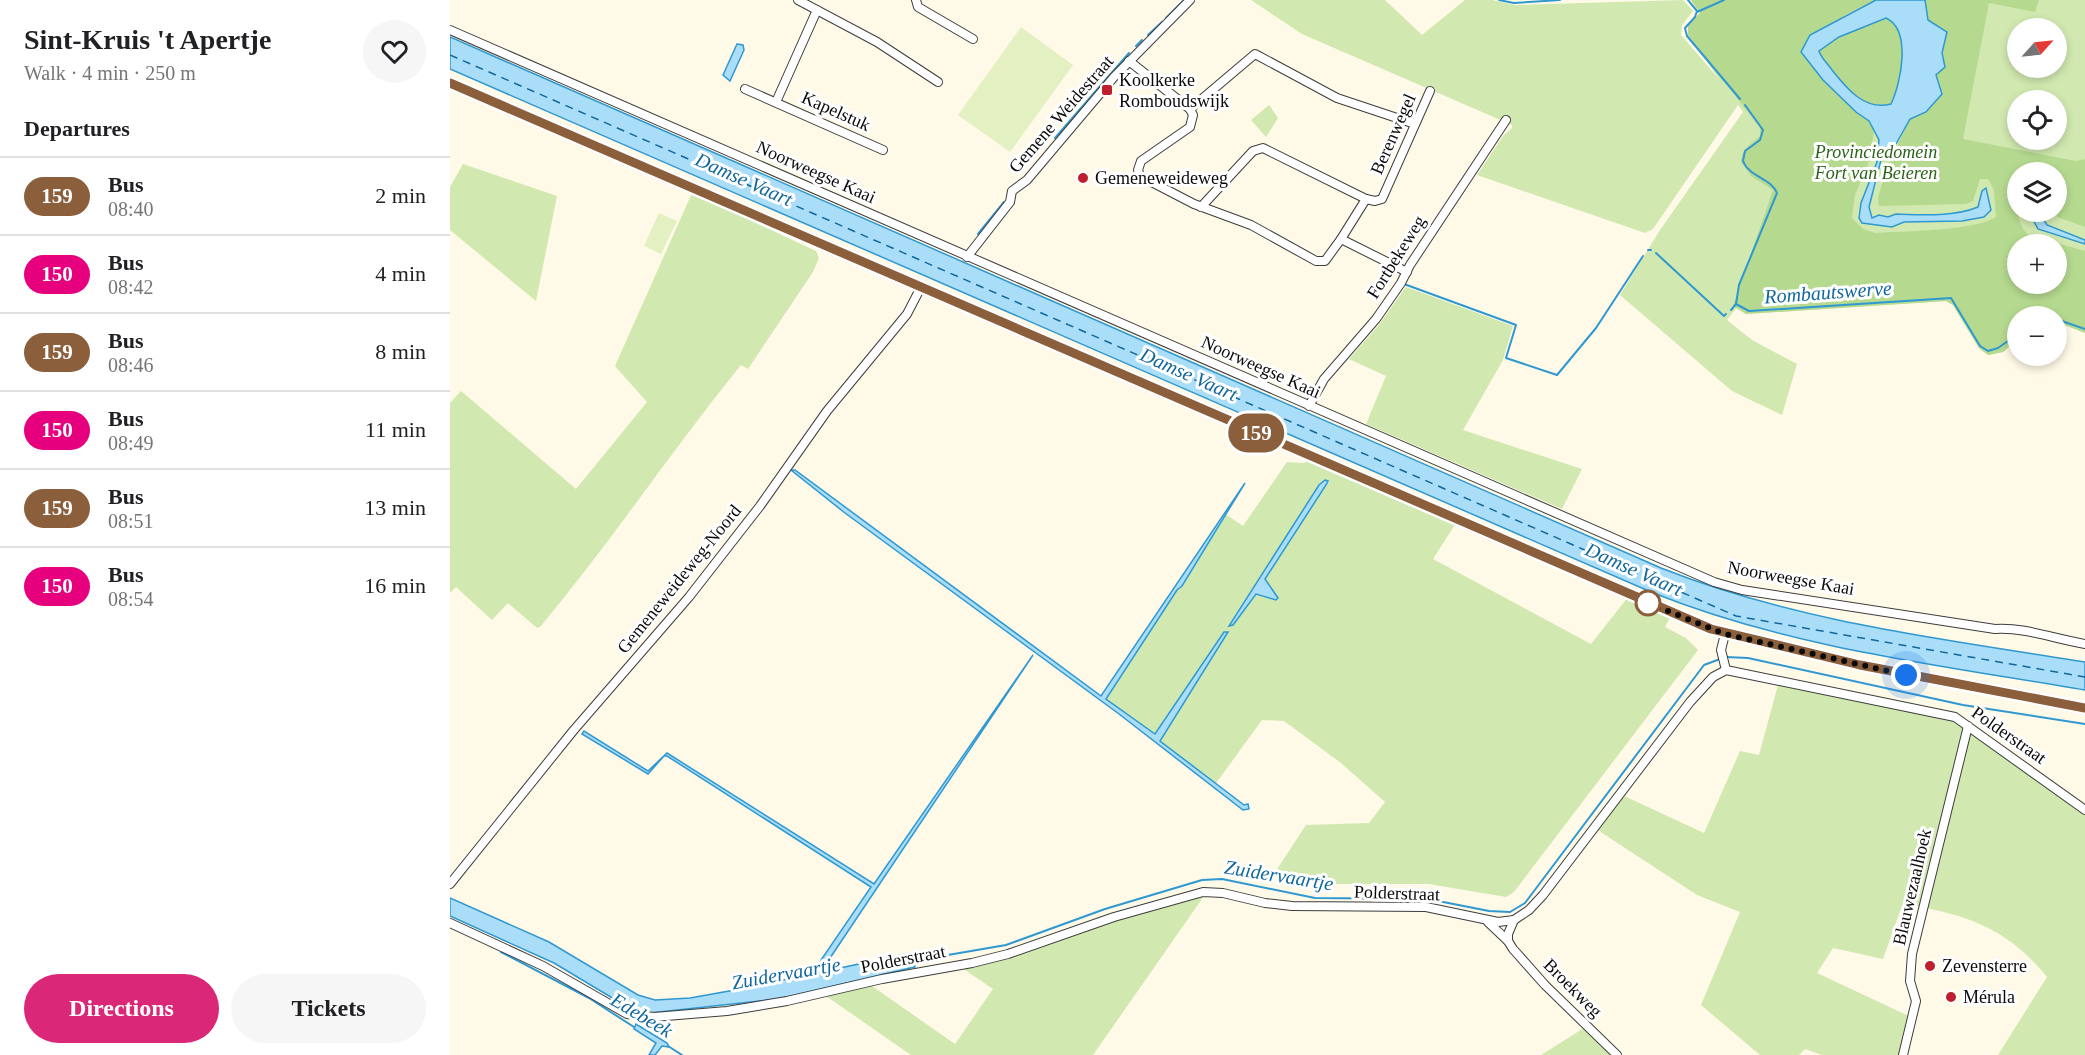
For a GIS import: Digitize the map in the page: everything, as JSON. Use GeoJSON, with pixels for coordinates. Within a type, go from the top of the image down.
{"type":"FeatureCollection","features":[{"type":"Feature","properties":{"kind":"street"},"geometry":{"type":"LineString","coordinates":[[799,0],[877,42],[938,82]]}},
{"type":"Feature","properties":{"kind":"street"},"geometry":{"type":"LineString","coordinates":[[915,0],[918,7],[973,39]]}},
{"type":"Feature","properties":{"kind":"street","name":"Gemene Weidestraat"},"geometry":{"type":"LineString","coordinates":[[968,257],[1010,202],[1012,191],[1027,180],[1129,61],[1190,0]]}},
{"type":"Feature","properties":{"kind":"street","name":"Kapelstuk"},"geometry":{"type":"LineString","coordinates":[[776,102],[817,10]]}},
{"type":"Feature","properties":{"kind":"street","name":"Noorweegse Kaai"},"geometry":{"type":"LineString","coordinates":[[450,30],[1664,561],[1742,591],[1843,604],[1995,629],[2013,627],[2050,639],[2085,644]]}},
{"type":"Feature","properties":{"kind":"street"},"geometry":{"type":"LineString","coordinates":[[1190,109],[1255,54],[1336,98],[1415,124]]}},
{"type":"Feature","properties":{"kind":"street"},"geometry":{"type":"LineString","coordinates":[[1129,61],[1190,109],[1193,115],[1190,127],[1141,162],[1138,170],[1140,176],[1201,207],[1253,151],[1263,147],[1366,199]]}},
{"type":"Feature","properties":{"kind":"street"},"geometry":{"type":"LineString","coordinates":[[450,83],[1725,634],[1953,684],[2085,708]]}},
{"type":"Feature","properties":{"kind":"street","name":"Kapelstuk"},"geometry":{"type":"LineString","coordinates":[[745,89],[882,150]]}},
{"type":"Feature","properties":{"kind":"street","name":"Berenwegel"},"geometry":{"type":"LineString","coordinates":[[1201,207],[1251,225],[1316,261],[1325,261],[1366,199],[1375,201],[1382,198],[1430,91]]}},
{"type":"Feature","properties":{"kind":"street","name":"Fortbekeweg"},"geometry":{"type":"LineString","coordinates":[[1309,406],[1324,379],[1376,319],[1498,128],[1506,120]]}},
{"type":"Feature","properties":{"kind":"street"},"geometry":{"type":"LineString","coordinates":[[1341,239],[1407,272]]}},
{"type":"Feature","properties":{"kind":"street","name":"Gemeneweideweg-Noord"},"geometry":{"type":"LineString","coordinates":[[450,884],[573,731],[700,583],[760,506],[827,411],[907,314],[921,287]]}},
{"type":"Feature","properties":{"kind":"street"},"geometry":{"type":"LineString","coordinates":[[1508,940],[1514,920],[1529,910],[1543,895],[1690,702],[1713,677],[1725,668],[1722,652],[1725,634]]}},
{"type":"Feature","properties":{"kind":"street","name":"Polderstraat"},"geometry":{"type":"LineString","coordinates":[[1725,668],[1954,717],[2085,810]]}},
{"type":"Feature","properties":{"kind":"street","name":"Blauwezaalhoek"},"geometry":{"type":"LineString","coordinates":[[1903,1055],[1916,1001],[1910,981],[1912,954],[1968,726]]}},
{"type":"Feature","properties":{"kind":"street","name":"Polderstraat"},"geometry":{"type":"LineString","coordinates":[[450,922],[543,966],[627,1014],[654,1017],[727,1011],[787,1001],[882,979],[972,963],[1008,954],[1114,917],[1203,892],[1223,893],[1265,903],[1292,906],[1426,907],[1487,922],[1514,920]]}},
{"type":"Feature","properties":{"kind":"street","name":"Broekweg"},"geometry":{"type":"LineString","coordinates":[[1487,922],[1508,940],[1545,985],[1617,1055]]}},
{"type":"Feature","properties":{"kind":"green space","name":"Provinciedomein Fort van Beieren"},"geometry":{"type":"Polygon","coordinates":[[[1251,0],[1385,0],[1422,35],[1465,0],[1492,0],[1515,5],[1683,0],[1693,11],[1682,25],[1681,35],[1719,79],[1688,35],[1688,24],[1700,13],[1691,0],[2085,0],[2085,333],[2067,326],[2067,306],[2007,306],[2007,349],[2003,352],[1988,355],[1979,348],[1953,305],[1946,301],[1746,314],[1737,307],[1727,320],[1752,340],[1797,364],[1782,415],[1732,391],[1620,295],[1660,230],[1743,112],[1738,105],[1653,229],[1645,233],[1477,175],[1512,125],[1302,34],[1251,0]]]}},
{"type":"Feature","properties":{"kind":"green space"},"geometry":{"type":"Polygon","coordinates":[[[1691,0],[1876,0],[1846,14],[1801,52],[1823,80],[1856,112],[1869,121],[1874,132],[1867,169],[1855,194],[1852,218],[1863,229],[1875,233],[1920,231],[1955,228],[1985,222],[1996,217],[1994,190],[1988,179],[1980,179],[1973,201],[1966,204],[1879,206],[1878,198],[1887,167],[1910,119],[1932,107],[1941,88],[1936,75],[1944,64],[1942,53],[1947,32],[1928,20],[1925,0],[2039,0],[2035,12],[1989,3],[1963,139],[2007,148],[2007,150],[2020,150],[2076,161],[2085,159],[2085,227],[2067,221],[2067,162],[2007,162],[2007,222],[2020,222],[2027,234],[2007,234],[2007,294],[2067,294],[2067,246],[2085,251],[2085,333],[2067,326],[2067,306],[2007,306],[2007,349],[2003,352],[1988,355],[1979,348],[1953,305],[1946,301],[1746,314],[1733,306],[1773,190],[1751,176],[1741,162],[1745,150],[1760,136],[1760,128],[1688,35],[1688,24],[1700,13],[1691,0]]]}},
{"type":"Feature","properties":{"kind":"green space"},"geometry":{"type":"Polygon","coordinates":[[[1887,18],[1895,24],[1900,34],[1902,58],[1895,95],[1891,104],[1882,105],[1865,101],[1850,91],[1821,56],[1819,50],[1839,37],[1887,18]]]}},
{"type":"Feature","properties":{"kind":"green space"},"geometry":{"type":"Polygon","coordinates":[[[1021,27],[1073,65],[1010,152],[958,115],[1021,27]]]}},
{"type":"Feature","properties":{"kind":"green space"},"geometry":{"type":"Polygon","coordinates":[[[1269,105],[1278,118],[1266,137],[1251,120],[1269,105]]]}},
{"type":"Feature","properties":{"kind":"green space"},"geometry":{"type":"Polygon","coordinates":[[[463,164],[557,196],[536,301],[450,230],[450,187],[463,164]]]}},
{"type":"Feature","properties":{"kind":"green space"},"geometry":{"type":"Polygon","coordinates":[[[692,193],[816,251],[819,258],[813,272],[748,369],[741,365],[540,627],[537,628],[508,603],[492,620],[456,587],[450,593],[450,403],[461,391],[576,489],[647,402],[615,366],[692,193]]]}},
{"type":"Feature","properties":{"kind":"green space"},"geometry":{"type":"Polygon","coordinates":[[[659,213],[677,221],[661,254],[644,246],[659,213]]]}},
{"type":"Feature","properties":{"kind":"green space"},"geometry":{"type":"Polygon","coordinates":[[[1406,287],[1513,326],[1503,360],[1463,430],[1582,469],[1562,509],[1366,424],[1386,376],[1349,359],[1378,326],[1406,287]]]}},
{"type":"Feature","properties":{"kind":"green space"},"geometry":{"type":"Polygon","coordinates":[[[1311,459],[1456,523],[1433,559],[1591,644],[1628,597],[1671,615],[1665,627],[1686,638],[1698,650],[1514,892],[1506,897],[1429,884],[1316,884],[1272,877],[1306,825],[1369,823],[1385,802],[1341,763],[1284,721],[1262,720],[1214,786],[1103,699],[1224,513],[1243,526],[1287,462],[1304,463],[1311,459]]]}},
{"type":"Feature","properties":{"kind":"green space"},"geometry":{"type":"Polygon","coordinates":[[[1778,685],[1955,717],[2085,810],[2085,1055],[1998,1055],[2047,977],[2015,945],[1983,925],[1965,918],[1903,903],[1883,959],[1833,948],[1817,973],[1911,1017],[1900,1055],[1822,1055],[1805,1049],[1799,1055],[1760,1055],[1701,1005],[1740,912],[1697,895],[1596,829],[1622,795],[1704,833],[1740,751],[1759,755],[1778,685]]]}},
{"type":"Feature","properties":{"kind":"green space"},"geometry":{"type":"Polygon","coordinates":[[[1204,896],[1093,1055],[911,1055],[826,996],[872,986],[955,1044],[993,989],[962,968],[1108,922],[1204,896]]]}},
{"type":"Feature","properties":{"kind":"green space"},"geometry":{"type":"Polygon","coordinates":[[[1584,1028],[1613,1055],[1541,1055],[1584,1028]]]}},
{"type":"Feature","properties":{"kind":"water"},"geometry":{"type":"Polygon","coordinates":[[[1876,0],[1925,0],[1928,20],[1947,32],[1942,53],[1945,67],[1936,75],[1942,94],[1926,112],[1910,119],[1896,144],[1883,152],[1869,207],[1872,218],[1879,215],[1888,217],[1896,214],[1938,215],[1959,212],[1978,207],[1982,191],[1986,188],[1991,210],[1984,217],[1962,221],[1904,222],[1892,227],[1862,223],[1859,218],[1861,203],[1877,162],[1879,140],[1869,121],[1856,112],[1823,80],[1801,52],[1810,35],[1876,0]],[[1886,18],[1839,37],[1819,51],[1850,91],[1873,104],[1891,104],[1895,95],[1901,71],[1902,45],[1894,24],[1886,18]]]}},
{"type":"Feature","properties":{"kind":"water","name":"Damse Vaart"},"geometry":{"type":"Polygon","coordinates":[[[450,37],[1661,568],[1712,587],[1765,602],[1870,627],[2085,662],[2085,690],[1920,663],[1811,641],[1704,611],[1651,592],[450,69],[450,37]]]}},
{"type":"Feature","properties":{"kind":"water"},"geometry":{"type":"Polygon","coordinates":[[[737,44],[743,45],[744,50],[730,81],[723,75],[737,44]]]}},
{"type":"Feature","properties":{"kind":"water"},"geometry":{"type":"Polygon","coordinates":[[[2034,222],[2045,222],[2047,225],[2085,240],[2085,244],[2067,238],[2067,234],[2054,234],[2038,229],[2034,222]]]}},
{"type":"Feature","properties":{"kind":"water"},"geometry":{"type":"Polygon","coordinates":[[[791,470],[795,470],[1101,696],[1245,483],[1182,586],[1177,590],[1106,699],[1155,734],[1224,632],[1228,632],[1160,741],[1244,805],[1248,804],[1249,809],[1243,810],[1119,714],[845,513],[791,470]]]}},
{"type":"Feature","properties":{"kind":"water"},"geometry":{"type":"Polygon","coordinates":[[[1325,480],[1328,481],[1326,485],[1265,579],[1278,598],[1276,600],[1256,594],[1233,625],[1229,626],[1319,485],[1325,480]]]}},
{"type":"Feature","properties":{"kind":"water"},"geometry":{"type":"Polygon","coordinates":[[[1033,655],[826,964],[823,965],[821,960],[871,887],[667,756],[664,756],[648,774],[582,734],[584,731],[648,771],[667,753],[874,884],[1033,655]]]}},
{"type":"Feature","properties":{"kind":"water"},"geometry":{"type":"Polygon","coordinates":[[[450,898],[549,942],[638,995],[655,1000],[690,998],[746,988],[911,953],[915,967],[778,999],[650,1013],[629,1008],[554,963],[450,916],[450,898]]]}},
{"type":"Feature","properties":{"kind":"water"},"geometry":{"type":"Polygon","coordinates":[[[636,1024],[667,1043],[669,1047],[662,1046],[655,1055],[649,1055],[656,1043],[634,1029],[636,1024]]]}},
{"type":"Feature","properties":{"kind":"waterway","name":"Rombautswerve"},"geometry":{"type":"LineString","coordinates":[[1166,18],[1184,0]]}},
{"type":"Feature","properties":{"kind":"waterway","name":"Rombautswerve"},"geometry":{"type":"LineString","coordinates":[[1499,0],[1514,3],[1560,0]]}},
{"type":"Feature","properties":{"kind":"waterway","name":"Rombautswerve"},"geometry":{"type":"LineString","coordinates":[[1688,0],[1697,11],[1695,17],[1685,28],[1687,36],[1740,99]]}},
{"type":"Feature","properties":{"kind":"waterway"},"geometry":{"type":"LineString","coordinates":[[1697,12],[1724,0]]}},
{"type":"Feature","properties":{"kind":"waterway","name":"Rombautswerve"},"geometry":{"type":"LineString","coordinates":[[1148,35],[1162,22]]}},
{"type":"Feature","properties":{"kind":"waterway","name":"Rombautswerve"},"geometry":{"type":"LineString","coordinates":[[1136,46],[1142,40]]}},
{"type":"Feature","properties":{"kind":"waterway","name":"Rombautswerve"},"geometry":{"type":"LineString","coordinates":[[1055,138],[1129,53]]}},
{"type":"Feature","properties":{"kind":"waterway","name":"Rombautswerve"},"geometry":{"type":"LineString","coordinates":[[1745,105],[1763,130],[1760,140],[1745,151],[1743,161],[1750,171],[1770,184],[1777,193],[1739,285],[1736,304],[1749,311],[1951,298],[1980,346],[1988,351],[2007,342]]}},
{"type":"Feature","properties":{"kind":"waterway","name":"Rombautswerve"},"geometry":{"type":"LineString","coordinates":[[978,234],[1004,202]]}},
{"type":"Feature","properties":{"kind":"waterway"},"geometry":{"type":"LineString","coordinates":[[1656,253],[1724,316],[1726,314]]}},
{"type":"Feature","properties":{"kind":"waterway"},"geometry":{"type":"LineString","coordinates":[[1404,284],[1516,325],[1506,358],[1557,375],[1596,328],[1643,256]]}},
{"type":"Feature","properties":{"kind":"waterway","name":"Rombautswerve"},"geometry":{"type":"LineString","coordinates":[[1731,310],[1736,304]]}},
{"type":"Feature","properties":{"kind":"waterway","name":"Rombautswerve"},"geometry":{"type":"LineString","coordinates":[[2067,323],[2085,329]]}},
{"type":"Feature","properties":{"kind":"waterway","name":"Zuidervaartje"},"geometry":{"type":"LineString","coordinates":[[1726,657],[1748,658],[1963,705],[2085,724]]}},
{"type":"Feature","properties":{"kind":"waterway","name":"Zuidervaartje"},"geometry":{"type":"LineString","coordinates":[[913,961],[1006,945],[1105,909],[1202,880],[1222,879],[1315,898],[1428,899],[1489,911],[1510,912],[1525,903],[1704,665],[1720,659]]}},
{"type":"Feature","properties":{"kind":"waterway"},"geometry":{"type":"LineString","coordinates":[[501,952],[589,998],[634,1027]]}},
{"type":"Feature","properties":{"kind":"waterway","name":"Edebeek"},"geometry":{"type":"LineString","coordinates":[[668,1046],[682,1055]]}},
{"type":"Feature","properties":{"kind":"ferry route"},"geometry":{"type":"LineString","coordinates":[[450,55],[1736,616],[2085,677]]}},
{"type":"Feature","properties":{"kind":"bus line","name":"159"},"geometry":{"type":"LineString","coordinates":[[450,83],[1711,629],[1750,641],[1860,665],[2085,708]]}},
{"type":"Feature","properties":{"kind":"place","name":"Koolkerke Romboudswijk"},"geometry":{"type":"Point","coordinates":[1107,90]}},
{"type":"Feature","properties":{"kind":"place","name":"Gemeneweideweg"},"geometry":{"type":"Point","coordinates":[1083,178]}},
{"type":"Feature","properties":{"kind":"place","name":"Zevensterre"},"geometry":{"type":"Point","coordinates":[1930,966]}},
{"type":"Feature","properties":{"kind":"place","name":"Mérula"},"geometry":{"type":"Point","coordinates":[1951,997]}},
{"type":"Feature","properties":{"kind":"route"},"geometry":{"type":"LineString","coordinates":[[1648,603],[1695,623],[1750,641],[1906,675]]}}]}
